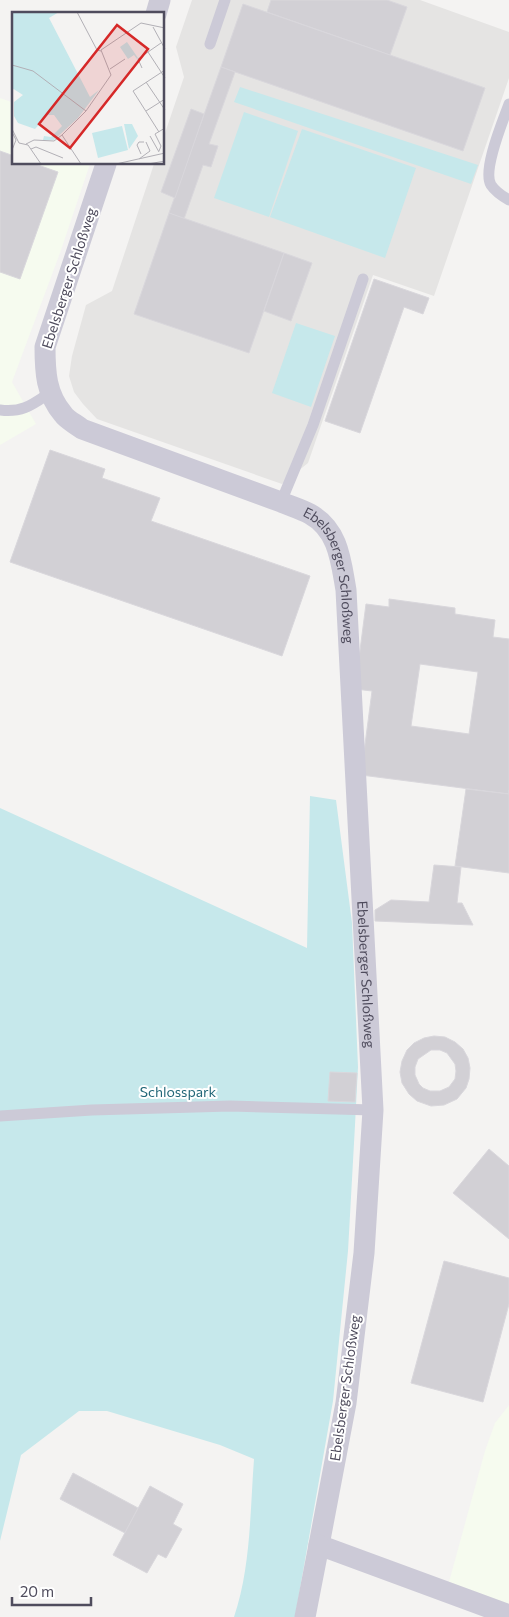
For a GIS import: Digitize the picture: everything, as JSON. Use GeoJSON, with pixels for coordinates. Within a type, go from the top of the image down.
{"type":"FeatureCollection","features":[{"type":"Feature","properties":{"kind":"street","name":"Ebelsberger Schloßweg"},"geometry":{"type":"LineString","coordinates":[[106,165],[45,346],[45,377],[64,416],[82,429],[312,515],[325,526],[335,539],[346,590],[373,1110],[364,1253],[346,1403],[305,1617]]}},
{"type":"Feature","properties":{"kind":"street"},"geometry":{"type":"LineString","coordinates":[[319,1545],[509,1615]]}},
{"type":"Feature","properties":{"kind":"lane"},"geometry":{"type":"LineString","coordinates":[[210,44],[225,0]]}},
{"type":"Feature","properties":{"kind":"lane"},"geometry":{"type":"LineString","coordinates":[[509,104],[488,165],[490,183],[501,196],[509,200]]}},
{"type":"Feature","properties":{"kind":"lane"},"geometry":{"type":"LineString","coordinates":[[281,502],[313,425],[363,279]]}},
{"type":"Feature","properties":{"kind":"lane"},"geometry":{"type":"LineString","coordinates":[[0,410],[11,412],[25,409],[51,392]]}},
{"type":"Feature","properties":{"kind":"lane"},"geometry":{"type":"LineString","coordinates":[[0,1116],[92,1110],[230,1106],[373,1110]]}},
{"type":"Feature","properties":{"kind":"shaded area"},"geometry":{"type":"Polygon","coordinates":[[[192,0],[420,0],[509,32],[509,78],[434,296],[373,275],[308,463],[282,484],[97,419],[74,392],[69,376],[72,356],[86,305],[112,291],[154,165],[165,165],[165,133],[184,77],[176,47],[192,0]]]}},
{"type":"Feature","properties":{"kind":"shaded area"},"geometry":{"type":"Polygon","coordinates":[[[0,98],[12,102],[12,165],[90,165],[60,253],[12,382],[36,424],[0,445],[0,98]]]}},
{"type":"Feature","properties":{"kind":"shaded area"},"geometry":{"type":"Polygon","coordinates":[[[509,1405],[509,1605],[449,1582],[485,1451],[495,1423],[509,1405]]]}},
{"type":"Feature","properties":{"kind":"green space"},"geometry":{"type":"Polygon","coordinates":[[[240,87],[478,165],[471,184],[234,102],[240,87]]]}},
{"type":"Feature","properties":{"kind":"green space"},"geometry":{"type":"Polygon","coordinates":[[[244,112],[298,131],[269,217],[214,198],[244,112]]]}},
{"type":"Feature","properties":{"kind":"green space"},"geometry":{"type":"Polygon","coordinates":[[[302,129],[416,168],[385,258],[270,217],[302,129]]]}},
{"type":"Feature","properties":{"kind":"green space"},"geometry":{"type":"Polygon","coordinates":[[[296,323],[335,336],[311,407],[272,393],[296,323]]]}},
{"type":"Feature","properties":{"kind":"green space","name":"Schlosspark"},"geometry":{"type":"Polygon","coordinates":[[[310,796],[336,800],[352,923],[358,1067],[348,1251],[333,1401],[295,1617],[234,1617],[240,1598],[247,1559],[254,1459],[220,1445],[107,1411],[79,1411],[21,1455],[0,1541],[0,808],[307,948],[310,796]]]}},
{"type":"Feature","properties":{"kind":"building"},"geometry":{"type":"Polygon","coordinates":[[[271,0],[387,0],[407,7],[390,55],[267,12],[271,0]]]}},
{"type":"Feature","properties":{"kind":"building"},"geometry":{"type":"Polygon","coordinates":[[[243,4],[485,88],[463,151],[221,67],[243,4]]]}},
{"type":"Feature","properties":{"kind":"building"},"geometry":{"type":"Polygon","coordinates":[[[221,67],[235,72],[209,144],[218,146],[211,167],[203,165],[184,219],[169,213],[221,67]]]}},
{"type":"Feature","properties":{"kind":"building"},"geometry":{"type":"Polygon","coordinates":[[[191,109],[204,114],[175,198],[161,192],[191,109]]]}},
{"type":"Feature","properties":{"kind":"building"},"geometry":{"type":"Polygon","coordinates":[[[0,151],[12,155],[12,165],[38,165],[58,172],[20,279],[0,272],[0,151]]]}},
{"type":"Feature","properties":{"kind":"building"},"geometry":{"type":"Polygon","coordinates":[[[169,213],[284,253],[249,353],[134,314],[169,213]]]}},
{"type":"Feature","properties":{"kind":"building"},"geometry":{"type":"Polygon","coordinates":[[[284,253],[312,263],[291,321],[264,311],[284,253]]]}},
{"type":"Feature","properties":{"kind":"building"},"geometry":{"type":"Polygon","coordinates":[[[374,279],[429,298],[423,314],[404,307],[360,433],[325,421],[374,279]]]}},
{"type":"Feature","properties":{"kind":"building"},"geometry":{"type":"Polygon","coordinates":[[[50,450],[105,469],[102,478],[160,498],[151,521],[310,576],[282,656],[10,562],[50,450]]]}},
{"type":"Feature","properties":{"kind":"building"},"geometry":{"type":"Polygon","coordinates":[[[389,599],[455,608],[455,614],[495,620],[493,637],[509,639],[509,794],[361,775],[372,691],[355,689],[366,604],[389,607],[389,599]],[[420,664],[411,726],[469,734],[478,672],[420,664]]]}},
{"type":"Feature","properties":{"kind":"building"},"geometry":{"type":"Polygon","coordinates":[[[466,789],[509,794],[509,873],[455,866],[466,789]]]}},
{"type":"Feature","properties":{"kind":"building"},"geometry":{"type":"Polygon","coordinates":[[[434,865],[461,867],[457,903],[462,903],[473,925],[375,921],[375,910],[391,900],[429,902],[434,865]]]}},
{"type":"Feature","properties":{"kind":"building"},"geometry":{"type":"Polygon","coordinates":[[[434,1036],[445,1037],[463,1049],[468,1058],[470,1068],[466,1088],[457,1099],[444,1105],[431,1106],[417,1101],[409,1094],[402,1083],[400,1072],[407,1050],[414,1043],[434,1036]],[[431,1050],[418,1059],[415,1067],[415,1075],[419,1084],[430,1091],[440,1091],[449,1087],[455,1079],[455,1064],[447,1053],[440,1050],[431,1050]]]}},
{"type":"Feature","properties":{"kind":"building"},"geometry":{"type":"Polygon","coordinates":[[[330,1072],[357,1073],[355,1102],[328,1101],[330,1072]]]}},
{"type":"Feature","properties":{"kind":"building"},"geometry":{"type":"Polygon","coordinates":[[[489,1149],[509,1166],[509,1239],[453,1193],[489,1149]]]}},
{"type":"Feature","properties":{"kind":"building"},"geometry":{"type":"Polygon","coordinates":[[[444,1261],[509,1278],[509,1304],[483,1402],[411,1383],[444,1261]]]}},
{"type":"Feature","properties":{"kind":"building"},"geometry":{"type":"Polygon","coordinates":[[[73,1473],[138,1508],[125,1533],[60,1499],[73,1473]]]}},
{"type":"Feature","properties":{"kind":"building"},"geometry":{"type":"Polygon","coordinates":[[[150,1486],[183,1504],[173,1524],[182,1529],[166,1558],[158,1554],[147,1573],[113,1555],[150,1486]]]}}]}
